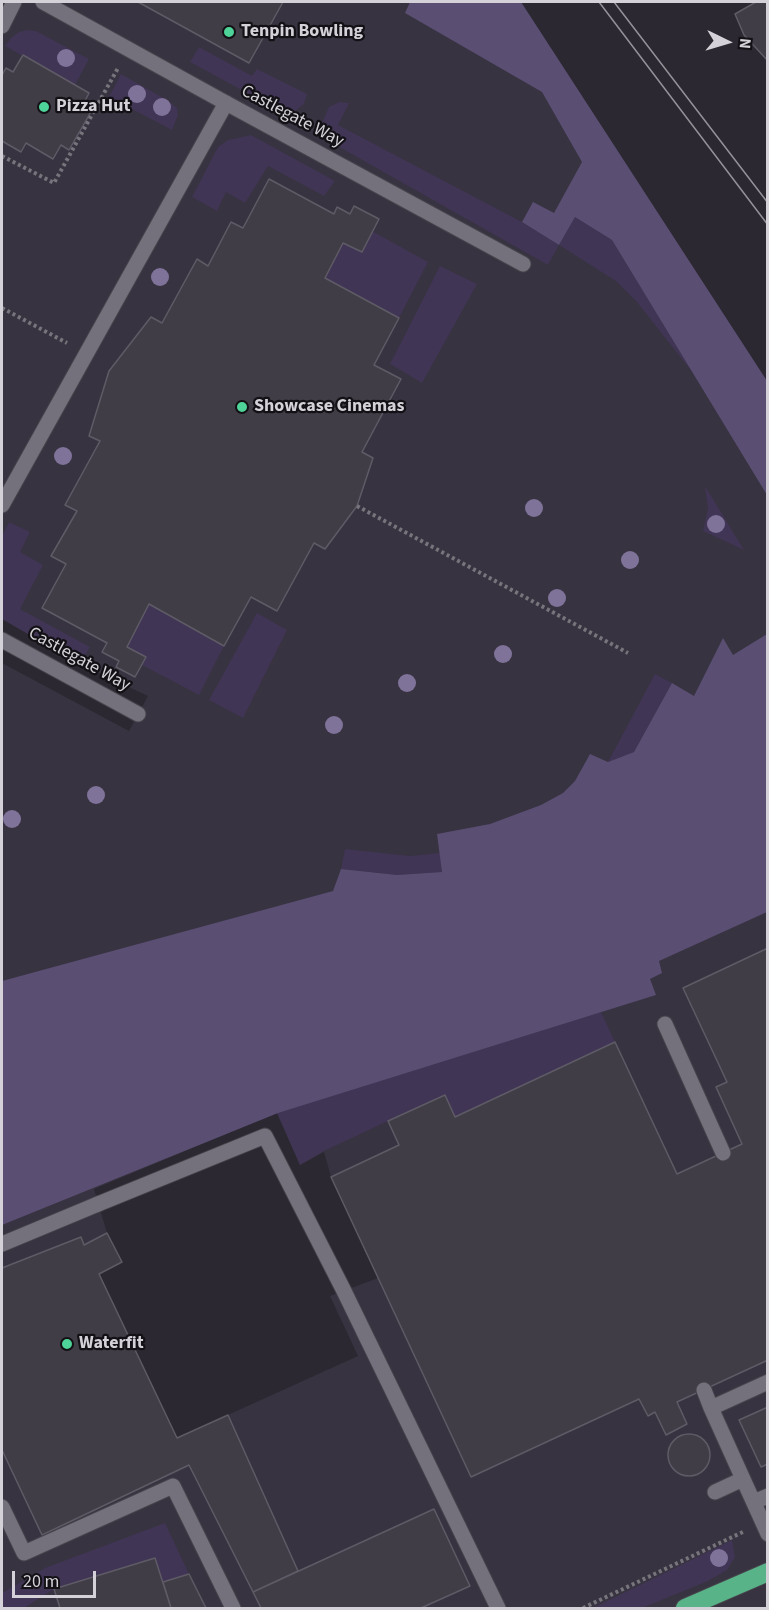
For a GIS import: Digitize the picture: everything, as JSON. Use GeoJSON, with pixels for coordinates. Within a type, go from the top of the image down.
{"type":"FeatureCollection","features":[{"type":"Feature","properties":{"kind":"highway"},"geometry":{"type":"LineString","coordinates":[[685,1608],[768,1572]]}},
{"type":"Feature","properties":{"kind":"street"},"geometry":{"type":"LineString","coordinates":[[2,26],[15,2]]}},
{"type":"Feature","properties":{"kind":"street","name":"Castlegate Way"},"geometry":{"type":"LineString","coordinates":[[43,2],[523,264]]}},
{"type":"Feature","properties":{"kind":"street"},"geometry":{"type":"LineString","coordinates":[[2,505],[226,103]]}},
{"type":"Feature","properties":{"kind":"street","name":"Castlegate Way"},"geometry":{"type":"LineString","coordinates":[[2,640],[138,714]]}},
{"type":"Feature","properties":{"kind":"street"},"geometry":{"type":"LineString","coordinates":[[665,1024],[723,1153]]}},
{"type":"Feature","properties":{"kind":"street"},"geometry":{"type":"LineString","coordinates":[[2,1244],[265,1136],[344,1291],[498,1608]]}},
{"type":"Feature","properties":{"kind":"street"},"geometry":{"type":"LineString","coordinates":[[711,1408],[768,1382]]}},
{"type":"Feature","properties":{"kind":"street"},"geometry":{"type":"LineString","coordinates":[[704,1390],[744,1479],[761,1499],[765,1529]]}},
{"type":"Feature","properties":{"kind":"street"},"geometry":{"type":"LineString","coordinates":[[715,1492],[744,1479]]}},
{"type":"Feature","properties":{"kind":"street"},"geometry":{"type":"LineString","coordinates":[[2,1507],[24,1553],[173,1486],[233,1608]]}},
{"type":"Feature","properties":{"kind":"path"},"geometry":{"type":"LineString","coordinates":[[2,156],[54,183],[128,48]]}},
{"type":"Feature","properties":{"kind":"path"},"geometry":{"type":"LineString","coordinates":[[2,308],[86,354]]}},
{"type":"Feature","properties":{"kind":"path"},"geometry":{"type":"LineString","coordinates":[[357,506],[628,653]]}},
{"type":"Feature","properties":{"kind":"path"},"geometry":{"type":"LineString","coordinates":[[583,1608],[765,1529]]}},
{"type":"Feature","properties":{"kind":"shaded area"},"geometry":{"type":"Polygon","coordinates":[[[2,2],[521,2],[767,381],[767,1608],[2,1608],[2,663],[129,731],[148,696],[80,664],[2,619],[2,2]],[[277,1113],[94,1189],[107,1233],[122,1262],[99,1274],[177,1438],[358,1356],[330,1296],[378,1278],[331,1177],[324,1152],[300,1165],[277,1113]]]}},
{"type":"Feature","properties":{"kind":"shaded area"},"geometry":{"type":"Polygon","coordinates":[[[410,2],[521,2],[767,381],[767,495],[612,240],[575,217],[559,245],[522,222],[533,202],[554,213],[582,162],[542,92],[405,13],[410,2]]]}},
{"type":"Feature","properties":{"kind":"shaded area"},"geometry":{"type":"Polygon","coordinates":[[[36,31],[89,59],[75,85],[5,46],[19,32],[36,31]]]}},
{"type":"Feature","properties":{"kind":"shaded area"},"geometry":{"type":"Polygon","coordinates":[[[199,47],[252,76],[257,69],[307,94],[304,104],[295,111],[282,112],[190,62],[199,47]]]}},
{"type":"Feature","properties":{"kind":"shaded area"},"geometry":{"type":"Polygon","coordinates":[[[121,74],[177,108],[178,115],[172,130],[109,97],[121,74]]]}},
{"type":"Feature","properties":{"kind":"shaded area"},"geometry":{"type":"Polygon","coordinates":[[[339,102],[349,103],[338,125],[522,222],[559,245],[548,265],[334,144],[321,125],[329,107],[339,102]]]}},
{"type":"Feature","properties":{"kind":"shaded area"},"geometry":{"type":"Polygon","coordinates":[[[251,135],[335,181],[324,196],[268,166],[245,203],[226,192],[217,211],[192,197],[218,147],[228,140],[251,135]]]}},
{"type":"Feature","properties":{"kind":"shaded area"},"geometry":{"type":"Polygon","coordinates":[[[575,217],[612,240],[693,373],[637,302],[616,281],[559,245],[575,217]]]}},
{"type":"Feature","properties":{"kind":"shaded area"},"geometry":{"type":"Polygon","coordinates":[[[372,231],[428,262],[399,318],[325,278],[343,243],[362,252],[372,231]]]}},
{"type":"Feature","properties":{"kind":"shaded area"},"geometry":{"type":"Polygon","coordinates":[[[440,266],[477,284],[422,383],[390,364],[440,266]]]}},
{"type":"Feature","properties":{"kind":"shaded area"},"geometry":{"type":"Polygon","coordinates":[[[705,486],[744,550],[703,531],[708,509],[705,486]]]}},
{"type":"Feature","properties":{"kind":"shaded area"},"geometry":{"type":"Polygon","coordinates":[[[9,522],[30,532],[20,552],[43,565],[20,609],[90,647],[80,664],[2,619],[2,536],[9,522]]]}},
{"type":"Feature","properties":{"kind":"shaded area"},"geometry":{"type":"Polygon","coordinates":[[[149,604],[224,646],[199,695],[142,665],[127,647],[149,604]]]}},
{"type":"Feature","properties":{"kind":"shaded area"},"geometry":{"type":"Polygon","coordinates":[[[257,613],[287,630],[243,718],[209,700],[257,613]]]}},
{"type":"Feature","properties":{"kind":"shaded area"},"geometry":{"type":"Polygon","coordinates":[[[767,634],[767,912],[659,961],[662,973],[650,979],[656,995],[278,1113],[2,1225],[2,981],[333,891],[341,869],[397,875],[442,872],[437,834],[490,824],[541,805],[563,793],[575,781],[590,754],[608,762],[634,752],[672,683],[694,696],[723,638],[733,655],[767,634]]]}},
{"type":"Feature","properties":{"kind":"shaded area"},"geometry":{"type":"Polygon","coordinates":[[[655,674],[672,683],[634,752],[608,762],[655,674]]]}},
{"type":"Feature","properties":{"kind":"shaded area"},"geometry":{"type":"Polygon","coordinates":[[[345,849],[410,856],[440,853],[442,872],[397,875],[341,869],[345,849]]]}},
{"type":"Feature","properties":{"kind":"shaded area"},"geometry":{"type":"Polygon","coordinates":[[[601,1012],[615,1042],[455,1117],[444,1095],[324,1151],[300,1165],[277,1113],[601,1012]]]}},
{"type":"Feature","properties":{"kind":"shaded area"},"geometry":{"type":"Polygon","coordinates":[[[165,1523],[189,1574],[163,1582],[155,1558],[54,1589],[24,1608],[2,1608],[2,1593],[45,1568],[165,1523]]]}},
{"type":"Feature","properties":{"kind":"shaded area"},"geometry":{"type":"Polygon","coordinates":[[[732,1540],[735,1557],[727,1570],[708,1581],[642,1608],[593,1608],[732,1540]]]}},
{"type":"Feature","properties":{"kind":"building","name":"Tenpin Bowling"},"geometry":{"type":"Polygon","coordinates":[[[138,2],[283,2],[249,63],[138,2]]]}},
{"type":"Feature","properties":{"kind":"building"},"geometry":{"type":"Polygon","coordinates":[[[756,2],[768,2],[768,61],[744,35],[735,14],[756,2]]]}},
{"type":"Feature","properties":{"kind":"building","name":"Pizza Hut"},"geometry":{"type":"Polygon","coordinates":[[[23,55],[89,93],[83,105],[92,110],[69,150],[61,145],[53,159],[26,143],[21,152],[2,141],[2,75],[6,68],[13,72],[23,55]]]}},
{"type":"Feature","properties":{"kind":"building","name":"Showcase Cinemas"},"geometry":{"type":"Polygon","coordinates":[[[269,179],[334,214],[337,207],[350,214],[354,206],[379,219],[362,252],[343,243],[325,278],[399,318],[374,365],[401,379],[362,452],[373,458],[357,506],[325,549],[314,543],[277,611],[251,597],[224,646],[149,604],[127,647],[146,657],[135,677],[116,667],[119,661],[102,652],[107,643],[42,608],[66,564],[51,556],[77,511],[65,505],[100,441],[89,436],[109,371],[151,317],[162,323],[197,259],[208,266],[231,222],[243,228],[269,179]]]}},
{"type":"Feature","properties":{"kind":"building"},"geometry":{"type":"Polygon","coordinates":[[[768,948],[768,1360],[677,1402],[687,1424],[666,1435],[655,1412],[648,1416],[639,1399],[471,1477],[331,1177],[399,1145],[388,1121],[445,1095],[455,1117],[615,1042],[677,1174],[742,1144],[716,1087],[727,1082],[683,988],[768,948]]]}},
{"type":"Feature","properties":{"kind":"building","name":"Waterfit"},"geometry":{"type":"Polygon","coordinates":[[[107,1233],[122,1262],[99,1274],[177,1438],[228,1415],[298,1571],[253,1592],[189,1465],[42,1535],[2,1450],[2,1268],[81,1237],[84,1245],[107,1233]]]}},
{"type":"Feature","properties":{"kind":"building"},"geometry":{"type":"Polygon","coordinates":[[[768,1407],[768,1464],[761,1467],[739,1420],[768,1407]]]}},
{"type":"Feature","properties":{"kind":"building"},"geometry":{"type":"Polygon","coordinates":[[[689,1434],[704,1440],[710,1455],[704,1470],[689,1476],[674,1470],[668,1455],[674,1440],[689,1434]]]}},
{"type":"Feature","properties":{"kind":"building"},"geometry":{"type":"Polygon","coordinates":[[[434,1509],[470,1586],[421,1608],[261,1608],[253,1592],[434,1509]]]}},
{"type":"Feature","properties":{"kind":"building"},"geometry":{"type":"Polygon","coordinates":[[[155,1558],[171,1608],[60,1608],[54,1589],[155,1558]]]}},
{"type":"Feature","properties":{"kind":"building"},"geometry":{"type":"Polygon","coordinates":[[[189,1574],[206,1608],[171,1608],[163,1582],[189,1574]]]}},
{"type":"Feature","properties":{"kind":"tram line"},"geometry":{"type":"LineString","coordinates":[[599,2],[768,225]]}},
{"type":"Feature","properties":{"kind":"tram line"},"geometry":{"type":"LineString","coordinates":[[614,2],[768,203]]}},
{"type":"Feature","properties":{"kind":"place","name":"Tenpin Bowling"},"geometry":{"type":"Point","coordinates":[229,32]}},
{"type":"Feature","properties":{"kind":"place","name":"Pizza Hut"},"geometry":{"type":"Point","coordinates":[44,107]}},
{"type":"Feature","properties":{"kind":"place","name":"Showcase Cinemas"},"geometry":{"type":"Point","coordinates":[242,407]}},
{"type":"Feature","properties":{"kind":"place","name":"Waterfit"},"geometry":{"type":"Point","coordinates":[67,1344]}}]}
